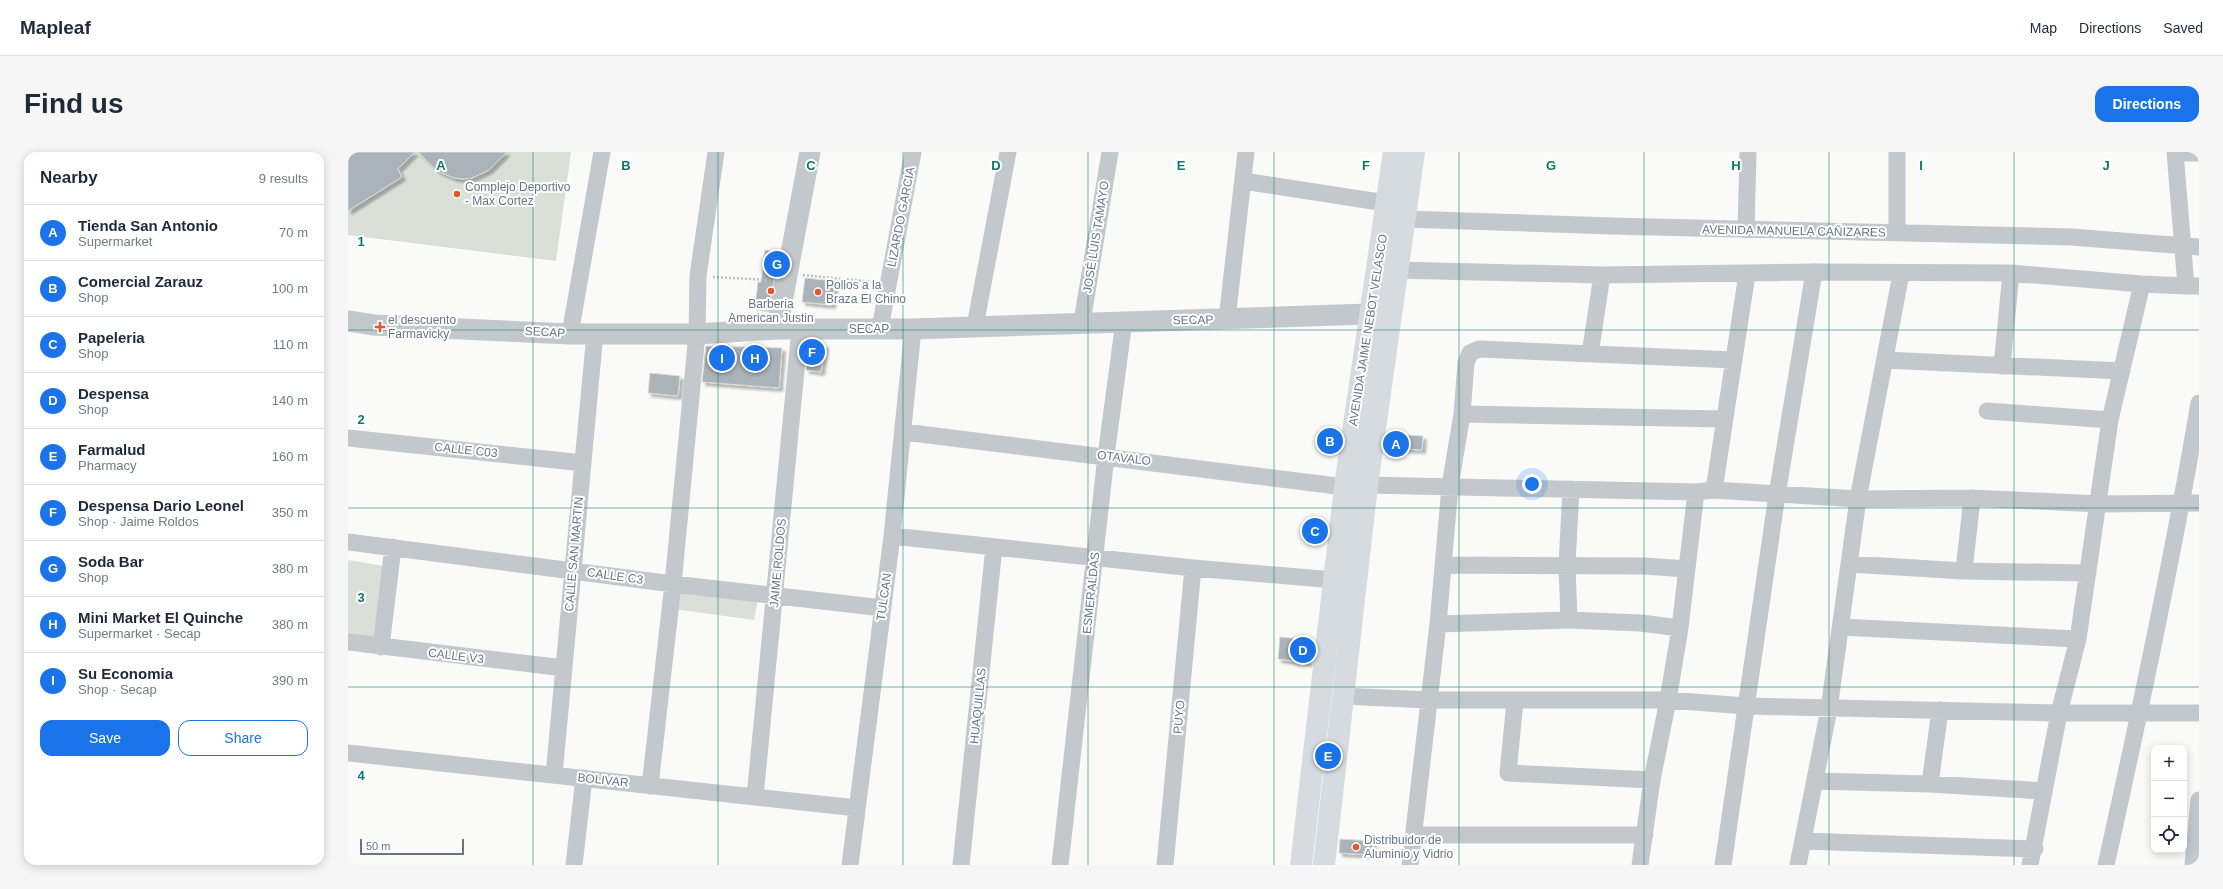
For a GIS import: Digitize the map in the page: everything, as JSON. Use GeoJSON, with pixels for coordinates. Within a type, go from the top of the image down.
{"type":"FeatureCollection","features":[{"type":"Feature","properties":{"kind":"main road","name":"AVENIDA JAIME NEBOT VELASCO"},"geometry":{"type":"LineString","coordinates":[[1324,865],[1367,485],[1397,270],[1396,231],[1386,203],[1394,152]]}},
{"type":"Feature","properties":{"kind":"main road","name":"AVENIDA JAIME NEBOT VELASCO"},"geometry":{"type":"LineString","coordinates":[[1301,865],[1345,487],[1369,314],[1396,231],[1414,152]]}},
{"type":"Feature","properties":{"kind":"street"},"geometry":{"type":"LineString","coordinates":[[570,334],[602,152]]}},
{"type":"Feature","properties":{"kind":"street"},"geometry":{"type":"LineString","coordinates":[[650,786],[673,584],[697,334],[698,276],[716,152]]}},
{"type":"Feature","properties":{"kind":"street"},"geometry":{"type":"LineString","coordinates":[[777,329],[810,152]]}},
{"type":"Feature","properties":{"kind":"street","name":"LIZARDO GARCIA"},"geometry":{"type":"LineString","coordinates":[[880,328],[913,152]]}},
{"type":"Feature","properties":{"kind":"street"},"geometry":{"type":"LineString","coordinates":[[975,326],[1008,152]]}},
{"type":"Feature","properties":{"kind":"street","name":"JOSÉ LUIS TAMAYO"},"geometry":{"type":"LineString","coordinates":[[1082,322],[1110,152]]}},
{"type":"Feature","properties":{"kind":"street"},"geometry":{"type":"LineString","coordinates":[[1227,319],[1246,152]]}},
{"type":"Feature","properties":{"kind":"street"},"geometry":{"type":"LineString","coordinates":[[1746,230],[1748,152]]}},
{"type":"Feature","properties":{"kind":"street"},"geometry":{"type":"LineString","coordinates":[[1897,152],[1897,233]]}},
{"type":"Feature","properties":{"kind":"street"},"geometry":{"type":"LineString","coordinates":[[1397,270],[1602,275],[1814,272],[1901,274],[2011,273],[2142,284],[2192,286],[2191,246],[2175,153],[2199,152]]}},
{"type":"Feature","properties":{"kind":"street"},"geometry":{"type":"LineString","coordinates":[[1243,180],[1386,203]]}},
{"type":"Feature","properties":{"kind":"street","name":"AVENIDA MANUELA CAÑIZARES"},"geometry":{"type":"LineString","coordinates":[[1396,231],[1746,230],[2071,237],[2191,246]]}},
{"type":"Feature","properties":{"kind":"street"},"geometry":{"type":"LineString","coordinates":[[1723,865],[1777,495],[1814,272]]}},
{"type":"Feature","properties":{"kind":"street"},"geometry":{"type":"LineString","coordinates":[[2002,366],[2011,273]]}},
{"type":"Feature","properties":{"kind":"street"},"geometry":{"type":"LineString","coordinates":[[1714,490],[1723,419],[1734,360],[1747,274]]}},
{"type":"Feature","properties":{"kind":"street"},"geometry":{"type":"LineString","coordinates":[[1798,865],[1829,708],[1858,499],[1901,274]]}},
{"type":"Feature","properties":{"kind":"street"},"geometry":{"type":"LineString","coordinates":[[1590,354],[1602,275]]}},
{"type":"Feature","properties":{"kind":"street"},"geometry":{"type":"LineString","coordinates":[[1803,841],[2033,857],[2059,713],[2078,639],[2110,420],[2142,284]]}},
{"type":"Feature","properties":{"kind":"street","name":"SECAP"},"geometry":{"type":"LineString","coordinates":[[348,321],[374,325],[570,334],[697,334],[777,329],[913,329],[1082,322],[1369,314],[1390,318]]}},
{"type":"Feature","properties":{"kind":"street","name":"ESMERALDAS"},"geometry":{"type":"LineString","coordinates":[[1060,865],[1106,456],[1124,321]]}},
{"type":"Feature","properties":{"kind":"street","name":"JAIME ROLDOS"},"geometry":{"type":"LineString","coordinates":[[755,797],[800,329]]}},
{"type":"Feature","properties":{"kind":"street","name":"TULCAN"},"geometry":{"type":"LineString","coordinates":[[850,865],[892,536],[904,432],[913,329]]}},
{"type":"Feature","properties":{"kind":"street","name":"CALLE SAN MARTIN"},"geometry":{"type":"LineString","coordinates":[[554,775],[595,333]]}},
{"type":"Feature","properties":{"kind":"street"},"geometry":{"type":"LineString","coordinates":[[1410,865],[1438,624],[1450,486],[1462,414],[1466,363],[1470,353],[1479,349],[1734,360]]}},
{"type":"Feature","properties":{"kind":"street"},"geometry":{"type":"LineString","coordinates":[[1885,360],[2122,371]]}},
{"type":"Feature","properties":{"kind":"street"},"geometry":{"type":"LineString","coordinates":[[2106,865],[2140,714],[2182,502],[2199,403]]}},
{"type":"Feature","properties":{"kind":"street"},"geometry":{"type":"LineString","coordinates":[[1987,411],[2110,420]]}},
{"type":"Feature","properties":{"kind":"street"},"geometry":{"type":"LineString","coordinates":[[1462,414],[1723,419]]}},
{"type":"Feature","properties":{"kind":"street","name":"OTAVALO"},"geometry":{"type":"LineString","coordinates":[[904,432],[1345,487]]}},
{"type":"Feature","properties":{"kind":"street","name":"CALLE C03"},"geometry":{"type":"LineString","coordinates":[[348,438],[583,463]]}},
{"type":"Feature","properties":{"kind":"street"},"geometry":{"type":"LineString","coordinates":[[1367,485],[1696,492],[1714,490],[1858,499],[1972,498],[2098,504],[2199,503]]}},
{"type":"Feature","properties":{"kind":"street"},"geometry":{"type":"LineString","coordinates":[[1569,620],[1567,565],[1571,489]]}},
{"type":"Feature","properties":{"kind":"street"},"geometry":{"type":"LineString","coordinates":[[1640,865],[1652,780],[1668,700],[1680,628],[1696,492]]}},
{"type":"Feature","properties":{"kind":"street"},"geometry":{"type":"LineString","coordinates":[[1964,571],[1972,498]]}},
{"type":"Feature","properties":{"kind":"street"},"geometry":{"type":"LineString","coordinates":[[892,536],[1095,559],[1334,580]]}},
{"type":"Feature","properties":{"kind":"street","name":"CALLE C3"},"geometry":{"type":"LineString","coordinates":[[348,542],[673,584],[775,594],[882,608]]}},
{"type":"Feature","properties":{"kind":"street","name":"HUAQUILLAS"},"geometry":{"type":"LineString","coordinates":[[961,865],[994,547]]}},
{"type":"Feature","properties":{"kind":"street"},"geometry":{"type":"LineString","coordinates":[[381,646],[393,548]]}},
{"type":"Feature","properties":{"kind":"street"},"geometry":{"type":"LineString","coordinates":[[1850,564],[1964,571],[2088,573]]}},
{"type":"Feature","properties":{"kind":"street"},"geometry":{"type":"LineString","coordinates":[[1443,565],[1644,566],[1687,569]]}},
{"type":"Feature","properties":{"kind":"street","name":"PUYO"},"geometry":{"type":"LineString","coordinates":[[1165,865],[1193,568]]}},
{"type":"Feature","properties":{"kind":"street"},"geometry":{"type":"LineString","coordinates":[[1438,624],[1569,620],[1641,623],[1680,628]]}},
{"type":"Feature","properties":{"kind":"street"},"geometry":{"type":"LineString","coordinates":[[1841,628],[2078,639]]}},
{"type":"Feature","properties":{"kind":"street","name":"CALLE V3"},"geometry":{"type":"LineString","coordinates":[[348,642],[564,668]]}},
{"type":"Feature","properties":{"kind":"street"},"geometry":{"type":"LineString","coordinates":[[1342,696],[1428,700],[1668,700],[1746,706],[2059,713],[2199,713]]}},
{"type":"Feature","properties":{"kind":"street"},"geometry":{"type":"LineString","coordinates":[[1515,701],[1508,773],[1652,780]]}},
{"type":"Feature","properties":{"kind":"street"},"geometry":{"type":"LineString","coordinates":[[1930,784],[1940,710]]}},
{"type":"Feature","properties":{"kind":"street","name":"BOLIVAR"},"geometry":{"type":"LineString","coordinates":[[348,753],[857,808]]}},
{"type":"Feature","properties":{"kind":"street"},"geometry":{"type":"LineString","coordinates":[[574,865],[584,778]]}},
{"type":"Feature","properties":{"kind":"street"},"geometry":{"type":"LineString","coordinates":[[1815,781],[1930,784],[2044,792]]}},
{"type":"Feature","properties":{"kind":"street"},"geometry":{"type":"LineString","coordinates":[[2193,865],[2198,841],[2199,800]]}},
{"type":"Feature","properties":{"kind":"street"},"geometry":{"type":"LineString","coordinates":[[1414,835],[1645,835]]}},
{"type":"Feature","properties":{"kind":"path"},"geometry":{"type":"LineString","coordinates":[[698,276],[786,278],[888,283]]}},
{"type":"Feature","properties":{"kind":"shaded area","name":"Complejo Deportivo - Max Cortez"},"geometry":{"type":"Polygon","coordinates":[[[348,152],[571,152],[556,261],[348,235],[348,152]]]}},
{"type":"Feature","properties":{"kind":"shaded area"},"geometry":{"type":"Polygon","coordinates":[[[348,560],[384,566],[374,638],[348,634],[348,560]]]}},
{"type":"Feature","properties":{"kind":"shaded area"},"geometry":{"type":"Polygon","coordinates":[[[676,592],[758,600],[754,620],[674,609],[676,592]]]}},
{"type":"Feature","properties":{"kind":"building"},"geometry":{"type":"Polygon","coordinates":[[[348,152],[415,152],[398,169],[402,177],[348,211],[348,152]]]}},
{"type":"Feature","properties":{"kind":"building"},"geometry":{"type":"Polygon","coordinates":[[[418,152],[507,152],[489,170],[472,178],[463,179],[454,178],[437,171],[418,152]]]}},
{"type":"Feature","properties":{"kind":"building"},"geometry":{"type":"Polygon","coordinates":[[[765,250],[779,252],[769,308],[755,306],[758,282],[761,282],[765,250]]]}},
{"type":"Feature","properties":{"kind":"building","name":"Pollos a la Braza El Chino"},"geometry":{"type":"Polygon","coordinates":[[[805,278],[835,281],[832,305],[802,302],[805,278]]]}},
{"type":"Feature","properties":{"kind":"building"},"geometry":{"type":"Polygon","coordinates":[[[809,343],[825,345],[821,372],[806,370],[809,343]]]}},
{"type":"Feature","properties":{"kind":"building"},"geometry":{"type":"Polygon","coordinates":[[[706,346],[782,348],[779,388],[702,382],[706,346]]]}},
{"type":"Feature","properties":{"kind":"building"},"geometry":{"type":"Polygon","coordinates":[[[650,373],[680,376],[678,396],[648,393],[650,373]]]}},
{"type":"Feature","properties":{"kind":"building"},"geometry":{"type":"Polygon","coordinates":[[[1318,432],[1336,434],[1334,445],[1316,442],[1318,432]]]}},
{"type":"Feature","properties":{"kind":"building"},"geometry":{"type":"Polygon","coordinates":[[[1388,434],[1423,436],[1422,450],[1388,448],[1388,434]]]}},
{"type":"Feature","properties":{"kind":"building"},"geometry":{"type":"Polygon","coordinates":[[[1308,524],[1323,526],[1321,538],[1307,536],[1308,524]]]}},
{"type":"Feature","properties":{"kind":"building"},"geometry":{"type":"Polygon","coordinates":[[[1280,637],[1311,640],[1308,663],[1278,659],[1280,637]]]}},
{"type":"Feature","properties":{"kind":"building","name":"Distribuidor de Aluminio y Vidrio"},"geometry":{"type":"Polygon","coordinates":[[[1340,839],[1373,841],[1372,855],[1339,853],[1340,839]]]}},
{"type":"Feature","properties":{"kind":"place","name":"Complejo Deportivo - Max Cortez"},"geometry":{"type":"Point","coordinates":[457,194]}},
{"type":"Feature","properties":{"kind":"place","name":"Soda Bar"},"geometry":{"type":"Point","coordinates":[777,264]}},
{"type":"Feature","properties":{"kind":"place","name":"Barberia American Justin"},"geometry":{"type":"Point","coordinates":[771,291]}},
{"type":"Feature","properties":{"kind":"place","name":"Pollos a la Braza El Chino"},"geometry":{"type":"Point","coordinates":[818,292]}},
{"type":"Feature","properties":{"kind":"place","name":"el descuento Farmavicky"},"geometry":{"type":"Point","coordinates":[380,327]}},
{"type":"Feature","properties":{"kind":"place","name":"Despensa Dario Leonel"},"geometry":{"type":"Point","coordinates":[812,352]}},
{"type":"Feature","properties":{"kind":"place","name":"Su Economia"},"geometry":{"type":"Point","coordinates":[722,358]}},
{"type":"Feature","properties":{"kind":"place","name":"Mini Market El Quinche"},"geometry":{"type":"Point","coordinates":[755,358]}},
{"type":"Feature","properties":{"kind":"place","name":"Comercial Zarauz"},"geometry":{"type":"Point","coordinates":[1330,441]}},
{"type":"Feature","properties":{"kind":"place","name":"Tienda San Antonio"},"geometry":{"type":"Point","coordinates":[1396,444]}},
{"type":"Feature","properties":{"kind":"place","name":"Papeleria"},"geometry":{"type":"Point","coordinates":[1315,531]}},
{"type":"Feature","properties":{"kind":"place","name":"Despensa"},"geometry":{"type":"Point","coordinates":[1303,650]}},
{"type":"Feature","properties":{"kind":"place","name":"Farmalud"},"geometry":{"type":"Point","coordinates":[1328,756]}},
{"type":"Feature","properties":{"kind":"place","name":"Distribuidor de Aluminio y Vidrio"},"geometry":{"type":"Point","coordinates":[1356,847]}}]}
